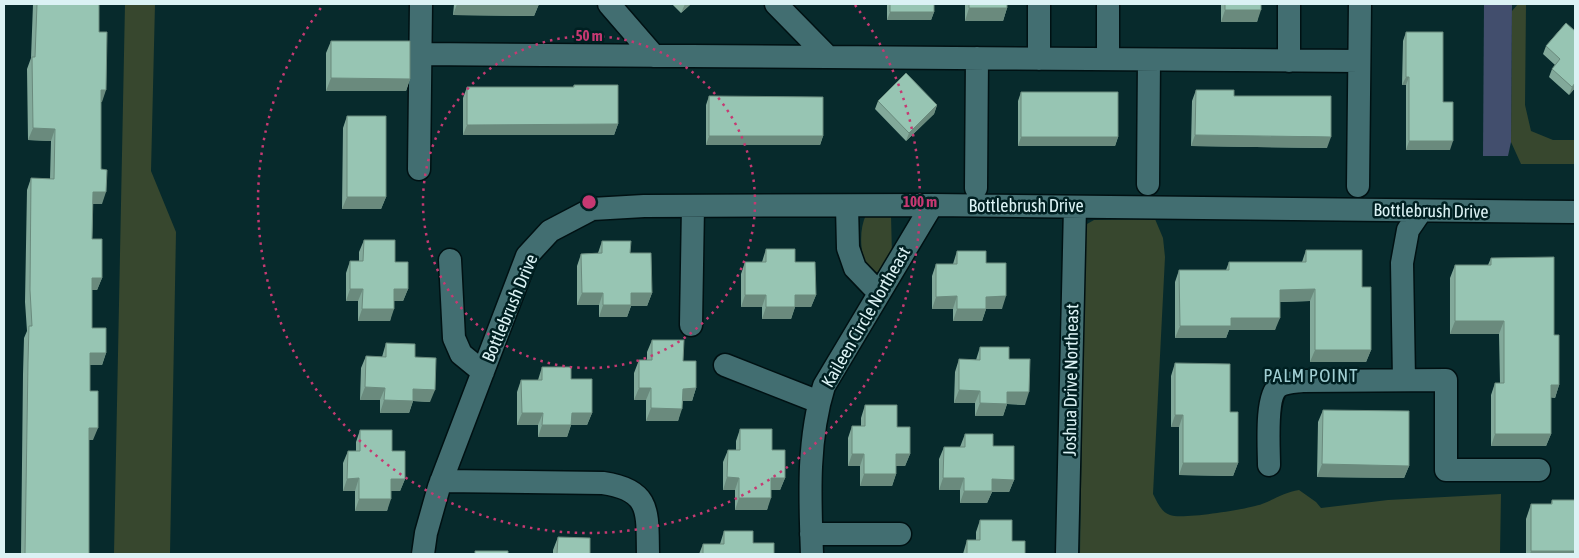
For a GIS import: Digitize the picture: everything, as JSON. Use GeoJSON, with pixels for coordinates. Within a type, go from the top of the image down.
{"type":"FeatureCollection","features":[{"type":"Feature","properties":{"kind":"street"},"geometry":{"type":"LineString","coordinates":[[419,169],[421,4]]}},
{"type":"Feature","properties":{"kind":"street"},"geometry":{"type":"LineString","coordinates":[[609,4],[654,56]]}},
{"type":"Feature","properties":{"kind":"street"},"geometry":{"type":"LineString","coordinates":[[776,4],[828,57]]}},
{"type":"Feature","properties":{"kind":"street"},"geometry":{"type":"LineString","coordinates":[[1039,4],[1039,59]]}},
{"type":"Feature","properties":{"kind":"street"},"geometry":{"type":"LineString","coordinates":[[1108,4],[1108,59]]}},
{"type":"Feature","properties":{"kind":"street"},"geometry":{"type":"LineString","coordinates":[[1288,61],[1289,4]]}},
{"type":"Feature","properties":{"kind":"street"},"geometry":{"type":"LineString","coordinates":[[1358,186],[1360,4]]}},
{"type":"Feature","properties":{"kind":"street"},"geometry":{"type":"LineString","coordinates":[[420,54],[1359,60]]}},
{"type":"Feature","properties":{"kind":"street"},"geometry":{"type":"LineString","coordinates":[[976,188],[977,58]]}},
{"type":"Feature","properties":{"kind":"street"},"geometry":{"type":"LineString","coordinates":[[1148,184],[1149,60]]}},
{"type":"Feature","properties":{"kind":"street"},"geometry":{"type":"LineString","coordinates":[[691,325],[693,206]]}},
{"type":"Feature","properties":{"kind":"street","name":"Bottlebrush Drive"},"geometry":{"type":"LineString","coordinates":[[483,372],[528,256],[550,231],[592,209],[693,206],[932,206],[1575,212]]}},
{"type":"Feature","properties":{"kind":"street"},"geometry":{"type":"LineString","coordinates":[[848,206],[848,248],[855,268],[879,293]]}},
{"type":"Feature","properties":{"kind":"street","name":"Kaileen Circle Northeast"},"geometry":{"type":"LineString","coordinates":[[811,544],[810,491],[819,402],[824,386],[932,206]]}},
{"type":"Feature","properties":{"kind":"street","name":"Joshua Drive Northeast"},"geometry":{"type":"LineString","coordinates":[[1067,554],[1075,207]]}},
{"type":"Feature","properties":{"kind":"street"},"geometry":{"type":"LineString","coordinates":[[1404,380],[1402,263],[1408,230],[1422,211]]}},
{"type":"Feature","properties":{"kind":"street"},"geometry":{"type":"LineString","coordinates":[[423,554],[426,533],[441,481],[483,372],[461,354],[454,338],[450,260]]}},
{"type":"Feature","properties":{"kind":"street"},"geometry":{"type":"LineString","coordinates":[[725,365],[819,402]]}},
{"type":"Feature","properties":{"kind":"street"},"geometry":{"type":"LineString","coordinates":[[1269,466],[1271,398],[1278,386],[1288,382],[1302,381],[1446,380],[1446,470],[1539,470]]}},
{"type":"Feature","properties":{"kind":"street"},"geometry":{"type":"LineString","coordinates":[[441,481],[603,483],[622,486],[636,494],[644,506],[648,554]]}},
{"type":"Feature","properties":{"kind":"street"},"geometry":{"type":"LineString","coordinates":[[811,544],[900,534]]}},
{"type":"Feature","properties":{"kind":"green space"},"geometry":{"type":"Polygon","coordinates":[[[125,4],[155,4],[151,171],[176,232],[170,554],[114,554],[125,4]]]}},
{"type":"Feature","properties":{"kind":"green space"},"geometry":{"type":"Polygon","coordinates":[[[1518,4],[1526,4],[1525,105],[1531,131],[1553,140],[1575,140],[1575,164],[1521,164],[1511,142],[1512,11],[1518,4]]]}},
{"type":"Feature","properties":{"kind":"green space"},"geometry":{"type":"Polygon","coordinates":[[[866,215],[891,215],[892,256],[884,270],[871,274],[864,261],[861,245],[863,222],[866,215]]]}},
{"type":"Feature","properties":{"kind":"green space"},"geometry":{"type":"Polygon","coordinates":[[[1155,219],[1163,238],[1165,257],[1153,494],[1164,512],[1170,515],[1187,516],[1230,511],[1262,504],[1299,490],[1321,508],[1388,500],[1501,494],[1500,554],[1080,554],[1085,237],[1087,224],[1094,220],[1155,219]]]}},
{"type":"Feature","properties":{"kind":"water"},"geometry":{"type":"Polygon","coordinates":[[[1484,4],[1512,4],[1511,142],[1508,156],[1483,156],[1484,4]]]}},
{"type":"Feature","properties":{"kind":"building"},"geometry":{"type":"Polygon","coordinates":[[[37,4],[99,4],[99,32],[107,32],[106,90],[101,90],[101,169],[107,170],[106,192],[93,192],[92,239],[102,239],[102,278],[92,278],[92,328],[106,328],[106,353],[90,353],[90,391],[98,391],[98,428],[89,428],[89,554],[25,554],[29,326],[32,326],[30,290],[31,178],[54,179],[55,129],[33,128],[32,57],[35,57],[37,4]]]}},
{"type":"Feature","properties":{"kind":"building"},"geometry":{"type":"Polygon","coordinates":[[[890,4],[934,4],[934,12],[890,12],[890,4]]]}},
{"type":"Feature","properties":{"kind":"building"},"geometry":{"type":"Polygon","coordinates":[[[969,4],[1007,4],[1007,8],[969,8],[969,4]]]}},
{"type":"Feature","properties":{"kind":"building"},"geometry":{"type":"Polygon","coordinates":[[[1225,4],[1261,4],[1261,10],[1225,10],[1225,4]]]}},
{"type":"Feature","properties":{"kind":"building"},"geometry":{"type":"Polygon","coordinates":[[[1566,23],[1575,31],[1575,83],[1572,87],[1552,69],[1560,59],[1546,46],[1566,23]]]}},
{"type":"Feature","properties":{"kind":"building"},"geometry":{"type":"Polygon","coordinates":[[[1406,32],[1443,32],[1443,102],[1453,102],[1453,141],[1409,141],[1409,77],[1406,77],[1406,32]]]}},
{"type":"Feature","properties":{"kind":"building"},"geometry":{"type":"Polygon","coordinates":[[[331,41],[410,41],[410,79],[331,78],[331,41]]]}},
{"type":"Feature","properties":{"kind":"building"},"geometry":{"type":"Polygon","coordinates":[[[906,73],[937,105],[909,133],[878,101],[906,73]]]}},
{"type":"Feature","properties":{"kind":"building"},"geometry":{"type":"Polygon","coordinates":[[[574,85],[618,85],[618,124],[467,125],[467,87],[574,87],[574,85]]]}},
{"type":"Feature","properties":{"kind":"building"},"geometry":{"type":"Polygon","coordinates":[[[1196,90],[1234,90],[1234,96],[1331,96],[1331,137],[1195,135],[1196,90]]]}},
{"type":"Feature","properties":{"kind":"building"},"geometry":{"type":"Polygon","coordinates":[[[1021,92],[1118,92],[1118,137],[1021,137],[1021,92]]]}},
{"type":"Feature","properties":{"kind":"building"},"geometry":{"type":"Polygon","coordinates":[[[709,96],[823,97],[823,136],[709,136],[709,96]]]}},
{"type":"Feature","properties":{"kind":"building"},"geometry":{"type":"Polygon","coordinates":[[[347,116],[386,116],[386,197],[347,197],[347,116]]]}},
{"type":"Feature","properties":{"kind":"building"},"geometry":{"type":"Polygon","coordinates":[[[364,240],[395,240],[395,262],[408,262],[408,289],[394,289],[394,309],[362,309],[363,289],[350,289],[350,261],[363,261],[364,240]]]}},
{"type":"Feature","properties":{"kind":"building"},"geometry":{"type":"Polygon","coordinates":[[[602,241],[631,241],[630,253],[651,253],[652,293],[631,293],[631,305],[603,305],[603,293],[582,293],[581,254],[602,253],[602,241]]]}},
{"type":"Feature","properties":{"kind":"building"},"geometry":{"type":"Polygon","coordinates":[[[766,249],[795,249],[795,262],[815,262],[816,295],[795,295],[795,307],[766,307],[766,295],[745,295],[745,262],[766,262],[766,249]]]}},
{"type":"Feature","properties":{"kind":"building"},"geometry":{"type":"Polygon","coordinates":[[[1306,250],[1362,250],[1362,287],[1371,287],[1371,350],[1315,350],[1315,289],[1280,290],[1280,318],[1231,318],[1231,326],[1180,326],[1179,270],[1229,270],[1229,262],[1306,262],[1306,250]]]}},
{"type":"Feature","properties":{"kind":"building"},"geometry":{"type":"Polygon","coordinates":[[[957,251],[986,251],[986,263],[1006,263],[1006,296],[986,297],[986,309],[957,309],[957,296],[936,297],[936,264],[957,264],[957,251]]]}},
{"type":"Feature","properties":{"kind":"building"},"geometry":{"type":"Polygon","coordinates":[[[1554,257],[1554,335],[1559,335],[1559,385],[1551,385],[1551,434],[1495,434],[1495,383],[1504,383],[1504,321],[1455,321],[1455,265],[1491,265],[1491,258],[1554,257]]]}},
{"type":"Feature","properties":{"kind":"building"},"geometry":{"type":"Polygon","coordinates":[[[652,340],[684,340],[683,361],[696,361],[696,388],[683,389],[682,409],[651,408],[651,388],[639,388],[639,360],[652,360],[652,340]]]}},
{"type":"Feature","properties":{"kind":"building"},"geometry":{"type":"Polygon","coordinates":[[[386,343],[415,344],[415,357],[436,358],[435,390],[413,389],[413,401],[384,400],[385,388],[365,387],[366,356],[386,357],[386,343]]]}},
{"type":"Feature","properties":{"kind":"building"},"geometry":{"type":"Polygon","coordinates":[[[980,347],[1009,347],[1009,359],[1030,359],[1029,392],[1007,392],[1007,404],[980,403],[980,391],[959,390],[959,359],[980,360],[980,347]]]}},
{"type":"Feature","properties":{"kind":"building"},"geometry":{"type":"Polygon","coordinates":[[[1175,363],[1230,364],[1230,412],[1238,412],[1238,463],[1183,463],[1183,415],[1175,415],[1175,363]]]}},
{"type":"Feature","properties":{"kind":"building"},"geometry":{"type":"Polygon","coordinates":[[[542,367],[571,367],[571,379],[592,379],[592,413],[572,413],[571,425],[542,425],[543,413],[522,413],[521,380],[542,380],[542,367]]]}},
{"type":"Feature","properties":{"kind":"building"},"geometry":{"type":"Polygon","coordinates":[[[865,405],[897,405],[897,427],[910,427],[910,454],[896,454],[896,474],[864,474],[864,454],[852,454],[852,426],[865,426],[865,405]]]}},
{"type":"Feature","properties":{"kind":"building"},"geometry":{"type":"Polygon","coordinates":[[[1323,410],[1409,411],[1409,466],[1322,464],[1323,410]]]}},
{"type":"Feature","properties":{"kind":"building"},"geometry":{"type":"Polygon","coordinates":[[[740,429],[772,429],[772,450],[785,450],[785,478],[771,478],[771,498],[739,498],[739,478],[727,477],[728,450],[740,450],[740,429]]]}},
{"type":"Feature","properties":{"kind":"building"},"geometry":{"type":"Polygon","coordinates":[[[360,430],[392,430],[392,451],[405,451],[405,479],[391,479],[391,499],[359,499],[359,478],[347,479],[348,451],[360,451],[360,430]]]}},
{"type":"Feature","properties":{"kind":"building"},"geometry":{"type":"Polygon","coordinates":[[[965,434],[993,434],[993,446],[1014,446],[1014,480],[992,479],[992,491],[964,491],[964,478],[943,478],[944,447],[965,447],[965,434]]]}},
{"type":"Feature","properties":{"kind":"building"},"geometry":{"type":"Polygon","coordinates":[[[1552,500],[1575,500],[1575,551],[1531,551],[1531,504],[1552,504],[1552,500]]]}},
{"type":"Feature","properties":{"kind":"building"},"geometry":{"type":"Polygon","coordinates":[[[980,520],[1012,520],[1012,541],[1025,541],[1025,554],[967,554],[967,540],[980,540],[980,520]]]}},
{"type":"Feature","properties":{"kind":"building"},"geometry":{"type":"Polygon","coordinates":[[[724,531],[753,531],[753,543],[774,543],[774,554],[703,554],[703,544],[724,544],[724,531]]]}},
{"type":"Feature","properties":{"kind":"building"},"geometry":{"type":"Polygon","coordinates":[[[558,537],[590,538],[590,554],[557,554],[558,537]]]}},
{"type":"Feature","properties":{"kind":"building"},"geometry":{"type":"Polygon","coordinates":[[[475,551],[508,551],[508,554],[475,554],[475,551]]]}},
{"type":"Feature","properties":{"kind":"district","name":"PALM POINT"},"geometry":{"type":"Point","coordinates":[1311,375]}}]}
